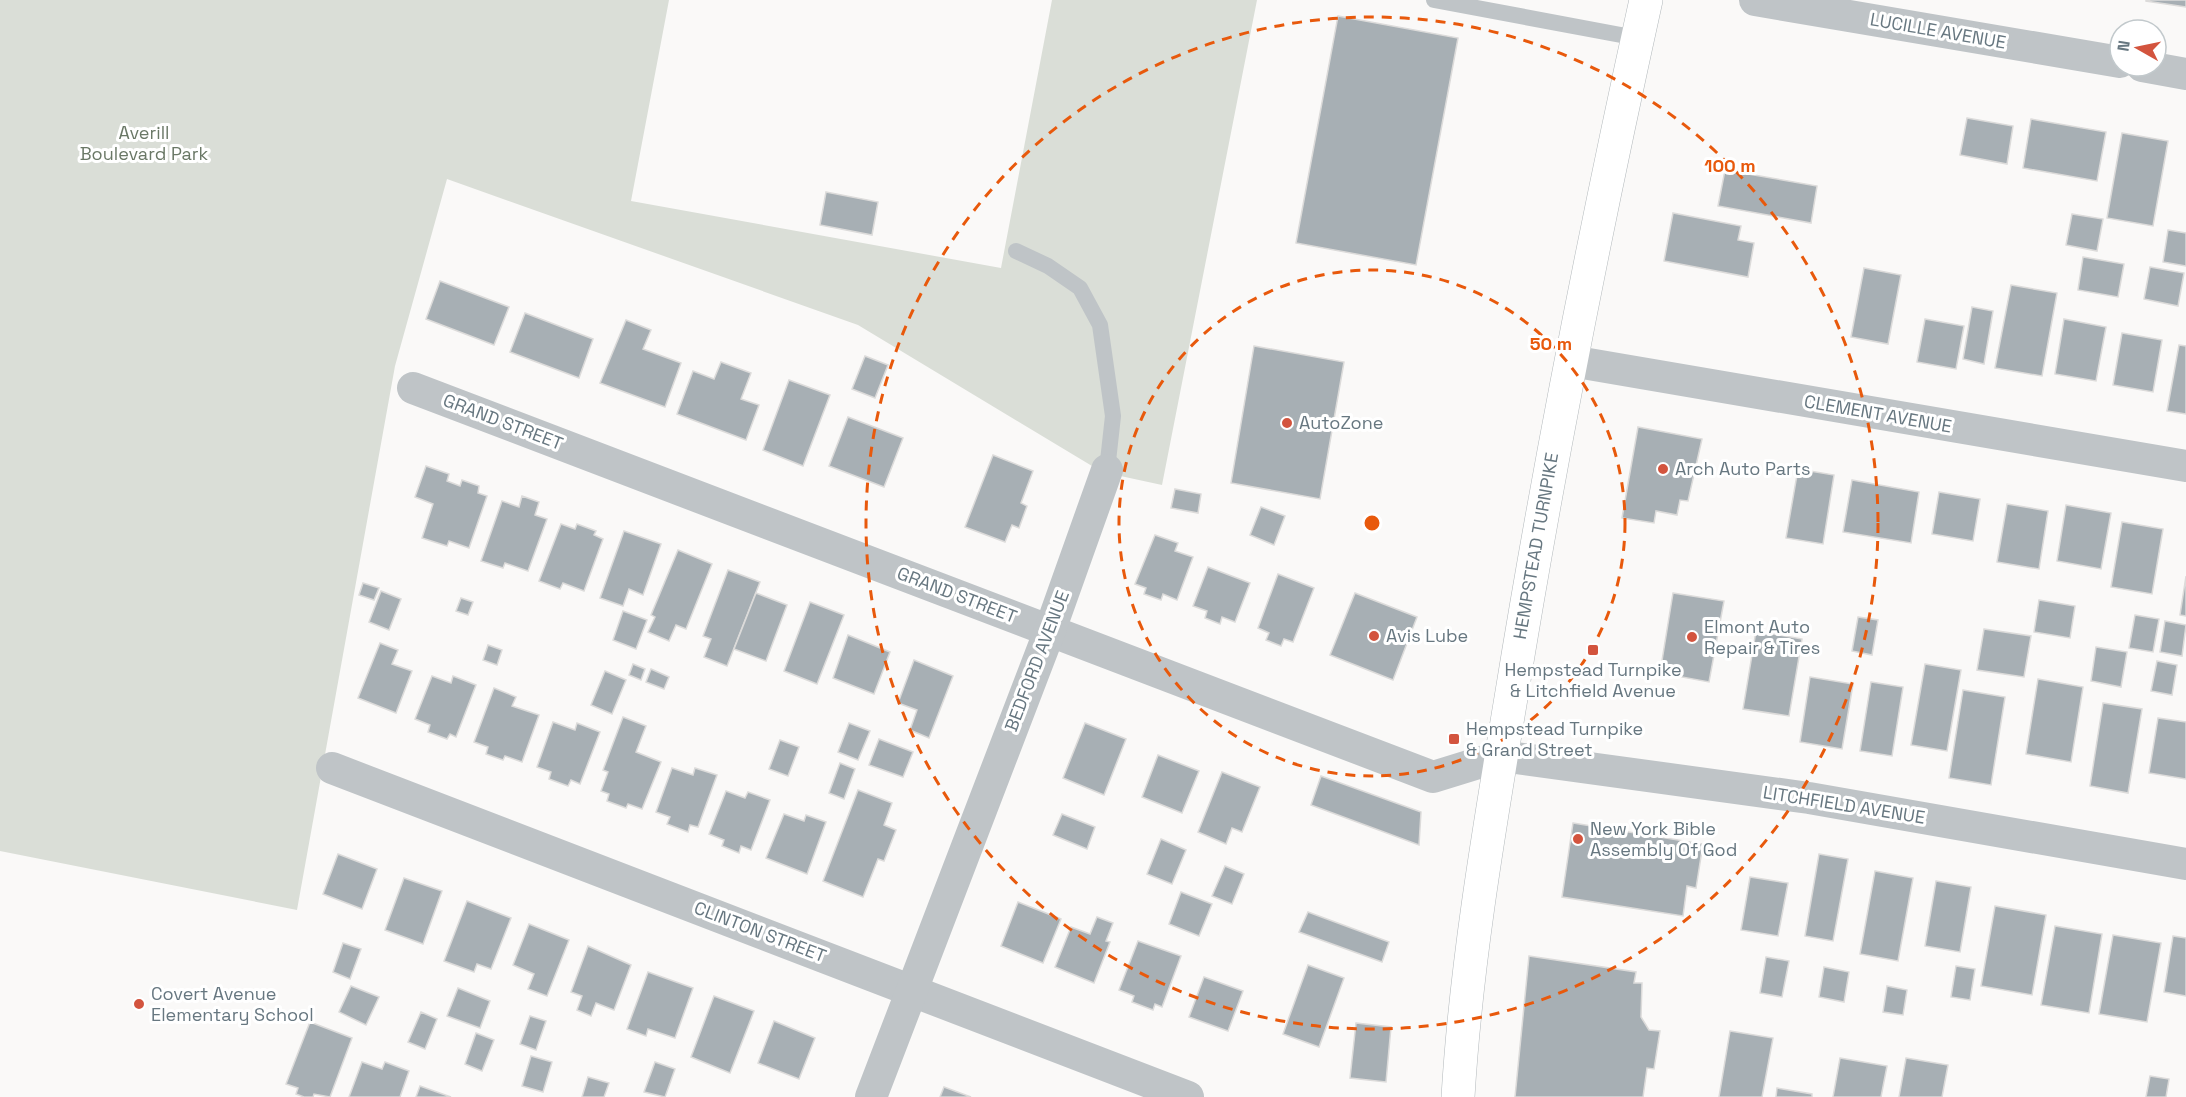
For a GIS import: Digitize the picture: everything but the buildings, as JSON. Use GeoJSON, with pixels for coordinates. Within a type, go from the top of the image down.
{"type":"FeatureCollection","features":[{"type":"Feature","properties":{"kind":"main road","name":"HEMPSTEAD TURNPIKE"},"geometry":{"type":"LineString","coordinates":[[1458,1097],[1462,1039],[1502,756],[1545,487],[1646,0]]}},
{"type":"Feature","properties":{"kind":"street","name":"LUCILLE AVENUE"},"geometry":{"type":"LineString","coordinates":[[1755,0],[2108,60]]}},
{"type":"Feature","properties":{"kind":"street"},"geometry":{"type":"LineString","coordinates":[[2168,71],[2186,74]]}},
{"type":"Feature","properties":{"kind":"street","name":"CLEMENT AVENUE"},"geometry":{"type":"LineString","coordinates":[[1571,361],[2186,466]]}},
{"type":"Feature","properties":{"kind":"street","name":"GRAND STREET"},"geometry":{"type":"LineString","coordinates":[[413,388],[1433,777],[1502,756]]}},
{"type":"Feature","properties":{"kind":"street","name":"BEDFORD AVENUE"},"geometry":{"type":"LineString","coordinates":[[871,1097],[1050,630],[1107,470]]}},
{"type":"Feature","properties":{"kind":"street","name":"LITCHFIELD AVENUE"},"geometry":{"type":"LineString","coordinates":[[1502,756],[1809,798],[2186,864]]}},
{"type":"Feature","properties":{"kind":"street","name":"CLINTON STREET"},"geometry":{"type":"LineString","coordinates":[[332,768],[1188,1097]]}},
{"type":"Feature","properties":{"kind":"lane"},"geometry":{"type":"LineString","coordinates":[[1434,0],[1637,38]]}},
{"type":"Feature","properties":{"kind":"lane","name":"BEDFORD AVENUE"},"geometry":{"type":"LineString","coordinates":[[1016,251],[1048,266],[1080,288],[1100,325],[1109,375],[1113,416],[1107,470]]}},
{"type":"Feature","properties":{"kind":"green space","name":"Averill Boulevard Park"},"geometry":{"type":"Polygon","coordinates":[[[0,0],[669,0],[631,201],[1001,268],[1052,0],[1257,0],[1162,485],[1102,472],[858,325],[447,179],[395,366],[297,910],[0,851],[0,0]]]}},
{"type":"Feature","properties":{"kind":"place","name":"AutoZone"},"geometry":{"type":"Point","coordinates":[1287,423]}},
{"type":"Feature","properties":{"kind":"place","name":"Arch Auto Parts"},"geometry":{"type":"Point","coordinates":[1663,469]}},
{"type":"Feature","properties":{"kind":"place","name":"Avis Lube"},"geometry":{"type":"Point","coordinates":[1374,636]}},
{"type":"Feature","properties":{"kind":"place","name":"Elmont Auto Repair & Tires"},"geometry":{"type":"Point","coordinates":[1692,637]}},
{"type":"Feature","properties":{"kind":"place","name":"Hempstead Turnpike & Litchfield Avenue"},"geometry":{"type":"Point","coordinates":[1593,650]}},
{"type":"Feature","properties":{"kind":"place","name":"Hempstead Turnpike & Grand Street"},"geometry":{"type":"Point","coordinates":[1454,739]}},
{"type":"Feature","properties":{"kind":"place","name":"New York Bible Assembly Of God"},"geometry":{"type":"Point","coordinates":[1578,839]}},
{"type":"Feature","properties":{"kind":"place","name":"Covert Avenue Elementary School"},"geometry":{"type":"Point","coordinates":[139,1004]}}]}
